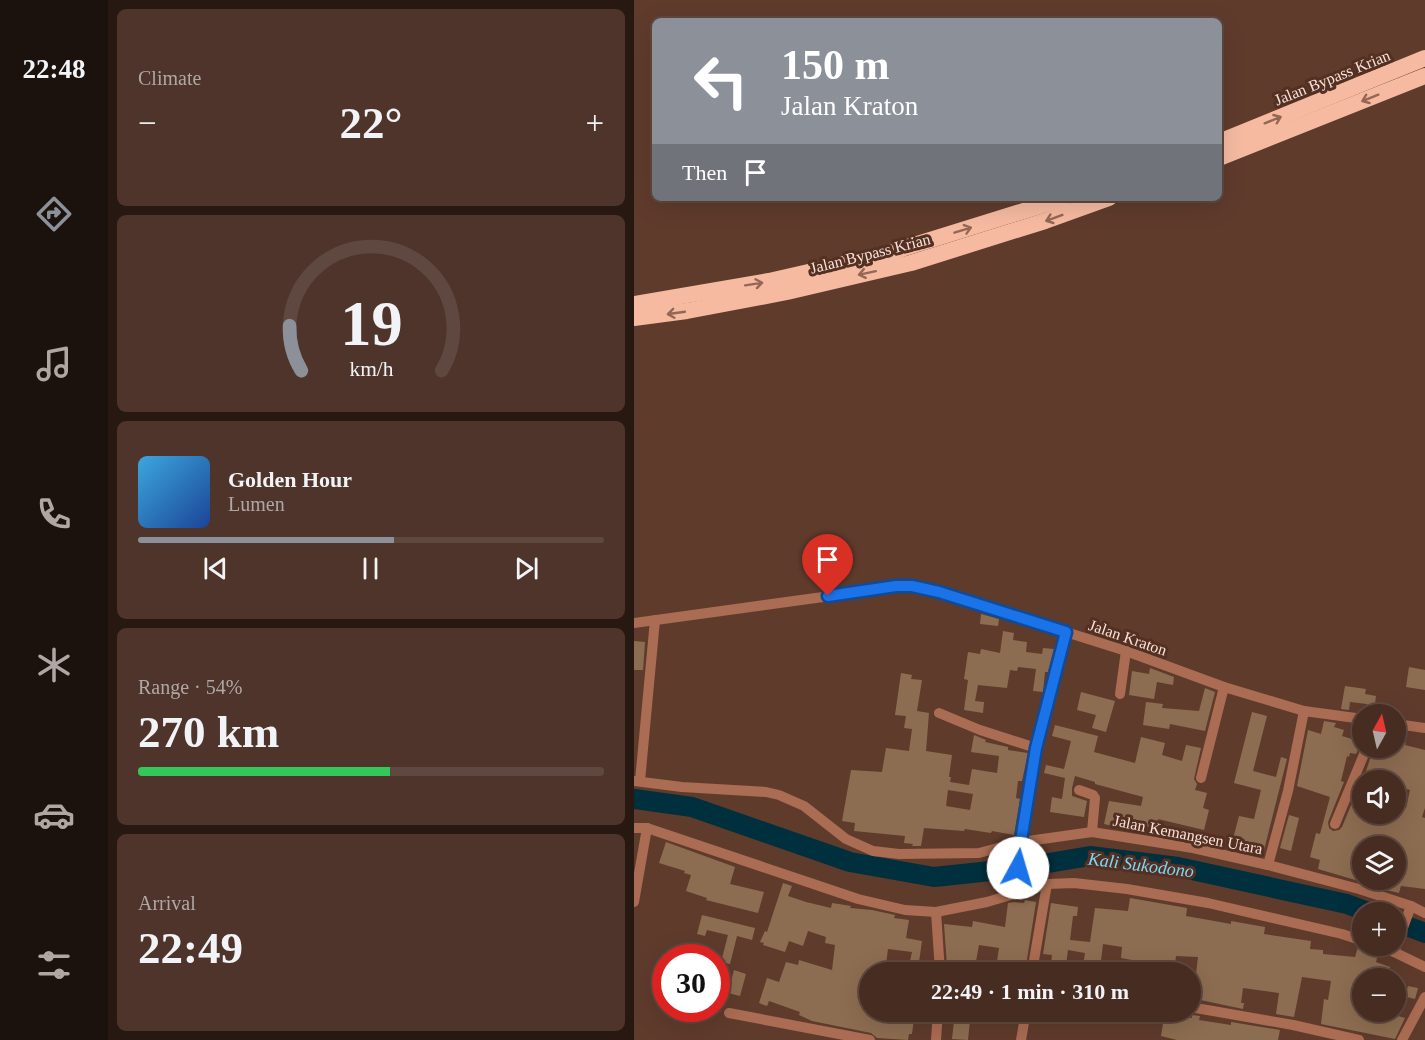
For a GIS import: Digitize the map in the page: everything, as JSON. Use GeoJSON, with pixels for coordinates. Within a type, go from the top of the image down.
{"type":"FeatureCollection","features":[{"type":"Feature","properties":{"kind":"highway","name":"Jalan Bypass Krian"},"geometry":{"type":"LineString","coordinates":[[1222,141],[1424,58]]}},
{"type":"Feature","properties":{"kind":"highway","name":"Jalan Bypass Krian"},"geometry":{"type":"LineString","coordinates":[[1222,157],[1424,76]]}},
{"type":"Feature","properties":{"kind":"highway","name":"Jalan Bypass Krian"},"geometry":{"type":"LineString","coordinates":[[634,304],[769,281],[857,261],[1057,201]]}},
{"type":"Feature","properties":{"kind":"highway","name":"Jalan Bypass Krian"},"geometry":{"type":"LineString","coordinates":[[634,318],[687,311],[787,292],[911,263],[1101,201]]}},
{"type":"Feature","properties":{"kind":"street","name":"Jalan Kraton"},"geometry":{"type":"LineString","coordinates":[[634,623],[896,586],[912,586],[939,592],[1126,651],[1224,687],[1304,711],[1352,718]]}},
{"type":"Feature","properties":{"kind":"street"},"geometry":{"type":"LineString","coordinates":[[637,781],[655,620]]}},
{"type":"Feature","properties":{"kind":"street"},"geometry":{"type":"LineString","coordinates":[[1017,888],[1020,847],[1036,748],[1066,632]]}},
{"type":"Feature","properties":{"kind":"street"},"geometry":{"type":"LineString","coordinates":[[1120,694],[1126,651]]}},
{"type":"Feature","properties":{"kind":"street"},"geometry":{"type":"LineString","coordinates":[[1201,778],[1224,687]]}},
{"type":"Feature","properties":{"kind":"street"},"geometry":{"type":"LineString","coordinates":[[1268,865],[1288,791],[1304,711]]}},
{"type":"Feature","properties":{"kind":"street"},"geometry":{"type":"LineString","coordinates":[[939,713],[980,730],[1036,748]]}},
{"type":"Feature","properties":{"kind":"street"},"geometry":{"type":"LineString","coordinates":[[1406,725],[1424,728]]}},
{"type":"Feature","properties":{"kind":"street"},"geometry":{"type":"LineString","coordinates":[[1335,824],[1362,758]]}},
{"type":"Feature","properties":{"kind":"street","name":"Jalan Kemangsen Utara"},"geometry":{"type":"LineString","coordinates":[[637,781],[780,795],[804,806],[846,839],[873,850],[899,854],[979,853],[1092,832],[1193,848],[1268,865],[1359,889],[1410,911],[1424,913]]}},
{"type":"Feature","properties":{"kind":"street"},"geometry":{"type":"LineString","coordinates":[[1080,790],[1094,797],[1092,832]]}},
{"type":"Feature","properties":{"kind":"street"},"geometry":{"type":"LineString","coordinates":[[634,828],[647,828],[858,899],[905,910],[936,912],[987,902],[1017,888],[1066,882],[1127,888],[1208,903],[1352,937]]}},
{"type":"Feature","properties":{"kind":"street"},"geometry":{"type":"LineString","coordinates":[[634,902],[647,828]]}},
{"type":"Feature","properties":{"kind":"street"},"geometry":{"type":"LineString","coordinates":[[1034,962],[1047,884]]}},
{"type":"Feature","properties":{"kind":"street"},"geometry":{"type":"LineString","coordinates":[[1406,922],[1410,911]]}},
{"type":"Feature","properties":{"kind":"street"},"geometry":{"type":"LineString","coordinates":[[936,912],[939,962]]}},
{"type":"Feature","properties":{"kind":"street"},"geometry":{"type":"LineString","coordinates":[[1406,955],[1424,967]]}},
{"type":"Feature","properties":{"kind":"street"},"geometry":{"type":"LineString","coordinates":[[1402,1040],[1424,997]]}},
{"type":"Feature","properties":{"kind":"street"},"geometry":{"type":"LineString","coordinates":[[1201,1009],[1293,1025],[1359,1040]]}},
{"type":"Feature","properties":{"kind":"street"},"geometry":{"type":"LineString","coordinates":[[730,1013],[870,1040]]}},
{"type":"Feature","properties":{"kind":"street"},"geometry":{"type":"LineString","coordinates":[[936,1040],[937,1022]]}},
{"type":"Feature","properties":{"kind":"street"},"geometry":{"type":"LineString","coordinates":[[1021,1040],[1025,1022]]}},
{"type":"Feature","properties":{"kind":"building"},"geometry":{"type":"Polygon","coordinates":[[[981,614],[999,619],[998,626],[980,624],[981,614]]]}},
{"type":"Feature","properties":{"kind":"building"},"geometry":{"type":"Polygon","coordinates":[[[1003,631],[1014,633],[1013,640],[1027,642],[1026,652],[1042,654],[1043,648],[1054,649],[1048,672],[1045,672],[1043,692],[1033,691],[1036,669],[1018,667],[1017,671],[1010,670],[1007,688],[978,685],[975,701],[984,702],[983,713],[964,710],[968,680],[964,679],[968,652],[980,654],[981,649],[1000,653],[1003,631]]]}},
{"type":"Feature","properties":{"kind":"building"},"geometry":{"type":"Polygon","coordinates":[[[634,641],[645,642],[643,670],[634,670],[634,641]]]}},
{"type":"Feature","properties":{"kind":"building"},"geometry":{"type":"Polygon","coordinates":[[[1409,667],[1425,670],[1425,690],[1406,687],[1409,667]]]}},
{"type":"Feature","properties":{"kind":"building"},"geometry":{"type":"Polygon","coordinates":[[[1150,668],[1174,677],[1173,685],[1157,682],[1154,699],[1129,695],[1132,671],[1149,674],[1150,668]]]}},
{"type":"Feature","properties":{"kind":"building"},"geometry":{"type":"Polygon","coordinates":[[[901,673],[912,675],[911,679],[922,680],[917,711],[929,713],[926,751],[952,755],[950,782],[969,785],[972,769],[997,773],[999,756],[971,752],[974,735],[986,740],[985,742],[1008,747],[1008,750],[1028,753],[1022,781],[1018,781],[1016,798],[1020,799],[1014,835],[992,831],[991,833],[965,829],[964,831],[924,828],[921,846],[912,846],[913,844],[904,843],[905,836],[854,831],[855,823],[842,821],[851,770],[882,772],[886,748],[909,751],[912,729],[904,728],[906,716],[895,715],[901,673]],[[948,790],[946,806],[970,810],[973,794],[948,790]]]}},
{"type":"Feature","properties":{"kind":"building"},"geometry":{"type":"Polygon","coordinates":[[[1345,686],[1366,689],[1365,694],[1376,696],[1375,704],[1350,702],[1349,710],[1341,709],[1345,686]]]}},
{"type":"Feature","properties":{"kind":"building"},"geometry":{"type":"Polygon","coordinates":[[[1205,688],[1215,692],[1205,731],[1170,724],[1169,729],[1143,725],[1146,702],[1163,704],[1162,708],[1199,711],[1205,688]]]}},
{"type":"Feature","properties":{"kind":"building"},"geometry":{"type":"Polygon","coordinates":[[[1081,692],[1115,701],[1106,732],[1092,728],[1096,715],[1077,710],[1081,692]]]}},
{"type":"Feature","properties":{"kind":"building"},"geometry":{"type":"Polygon","coordinates":[[[1252,712],[1267,716],[1253,771],[1276,777],[1281,757],[1287,759],[1263,854],[1241,849],[1242,841],[1233,839],[1239,816],[1254,819],[1261,790],[1234,783],[1252,712]]]}},
{"type":"Feature","properties":{"kind":"building"},"geometry":{"type":"Polygon","coordinates":[[[1324,721],[1336,723],[1334,727],[1344,730],[1342,736],[1352,739],[1352,753],[1349,757],[1347,756],[1341,781],[1344,782],[1328,822],[1329,828],[1333,831],[1342,827],[1352,803],[1352,824],[1406,824],[1406,808],[1410,790],[1406,789],[1406,770],[1366,770],[1370,758],[1406,758],[1406,745],[1425,750],[1425,808],[1422,817],[1425,818],[1425,889],[1406,887],[1406,836],[1352,836],[1352,879],[1318,869],[1320,860],[1310,857],[1316,833],[1320,834],[1330,797],[1297,786],[1308,730],[1321,734],[1324,721]]]}},
{"type":"Feature","properties":{"kind":"building"},"geometry":{"type":"Polygon","coordinates":[[[1055,725],[1098,736],[1094,752],[1135,763],[1141,737],[1165,743],[1162,755],[1182,761],[1186,745],[1201,748],[1194,779],[1197,784],[1195,790],[1207,793],[1203,808],[1209,810],[1204,830],[1158,819],[1156,828],[1135,825],[1133,831],[1104,824],[1109,801],[1141,806],[1143,797],[1075,776],[1072,796],[1087,801],[1084,817],[1050,812],[1052,797],[1062,799],[1065,778],[1044,773],[1046,765],[1064,769],[1071,741],[1052,736],[1055,725]]]}},
{"type":"Feature","properties":{"kind":"building"},"geometry":{"type":"Polygon","coordinates":[[[1289,815],[1299,818],[1291,851],[1280,848],[1289,815]]]}},
{"type":"Feature","properties":{"kind":"building"},"geometry":{"type":"Polygon","coordinates":[[[666,842],[735,867],[730,884],[764,892],[758,913],[706,900],[707,898],[686,891],[691,875],[659,863],[666,842]]]}},
{"type":"Feature","properties":{"kind":"building"},"geometry":{"type":"Polygon","coordinates":[[[783,883],[792,886],[788,896],[806,902],[831,908],[832,903],[851,906],[850,908],[872,910],[895,915],[894,918],[909,920],[906,938],[922,941],[919,962],[910,961],[912,952],[888,949],[886,962],[859,962],[859,1022],[914,1022],[912,1034],[909,1034],[908,1040],[877,1038],[871,1033],[812,1021],[799,1015],[800,1012],[769,1001],[767,1006],[759,1003],[767,978],[779,982],[786,962],[798,965],[799,960],[832,970],[835,945],[825,943],[826,937],[808,931],[803,946],[789,941],[785,952],[760,942],[765,931],[767,932],[783,883]]]}},
{"type":"Feature","properties":{"kind":"building"},"geometry":{"type":"Polygon","coordinates":[[[1130,898],[1187,908],[1186,916],[1265,927],[1264,934],[1311,941],[1310,949],[1323,950],[1323,954],[1355,957],[1378,956],[1376,962],[1390,968],[1352,968],[1352,1022],[1403,1022],[1395,1039],[1321,1024],[1324,999],[1328,1000],[1331,981],[1302,977],[1294,1017],[1276,1014],[1279,993],[1243,988],[1241,1003],[1244,1003],[1243,1009],[1201,1000],[1201,962],[1197,962],[1198,957],[1176,956],[1175,962],[1143,962],[1121,958],[1122,947],[1103,944],[1101,962],[1084,962],[1085,953],[1068,950],[1066,962],[1051,962],[1052,955],[1043,954],[1051,903],[1078,907],[1077,916],[1073,916],[1070,940],[1090,942],[1095,908],[1128,911],[1130,898]]]}},
{"type":"Feature","properties":{"kind":"building"},"geometry":{"type":"Polygon","coordinates":[[[1025,900],[1036,902],[1027,962],[997,962],[999,948],[979,945],[976,962],[947,962],[944,924],[972,927],[973,921],[1005,927],[1008,903],[1024,903],[1025,900]]]}},
{"type":"Feature","properties":{"kind":"building"},"geometry":{"type":"Polygon","coordinates":[[[702,915],[755,928],[752,940],[737,936],[730,964],[730,944],[726,944],[728,935],[707,930],[705,936],[697,934],[702,915]]]}},
{"type":"Feature","properties":{"kind":"building"},"geometry":{"type":"Polygon","coordinates":[[[734,970],[746,974],[740,996],[730,994],[734,970]]]}},
{"type":"Feature","properties":{"kind":"building"},"geometry":{"type":"Polygon","coordinates":[[[1408,986],[1418,988],[1415,999],[1406,997],[1408,986]]]}},
{"type":"Feature","properties":{"kind":"building"},"geometry":{"type":"Polygon","coordinates":[[[1201,1020],[1231,1025],[1231,1022],[1280,1030],[1278,1040],[1177,1040],[1161,1036],[1163,1022],[1201,1020]]]}},
{"type":"Feature","properties":{"kind":"building"},"geometry":{"type":"Polygon","coordinates":[[[954,1022],[970,1022],[968,1040],[952,1039],[954,1022]]]}},
{"type":"Feature","properties":{"kind":"waterway","name":"Kali Sukodono"},"geometry":{"type":"LineString","coordinates":[[634,799],[692,807],[850,862],[934,877],[1019,868],[1090,856],[1178,867],[1352,906]]}},
{"type":"Feature","properties":{"kind":"waterway","name":"Kali Sukodono"},"geometry":{"type":"LineString","coordinates":[[1406,926],[1425,933]]}},
{"type":"Feature","properties":{"kind":"route"},"geometry":{"type":"LineString","coordinates":[[828,596],[896,586],[912,586],[939,592],[1066,632],[1036,748],[1018,868]]}}]}
